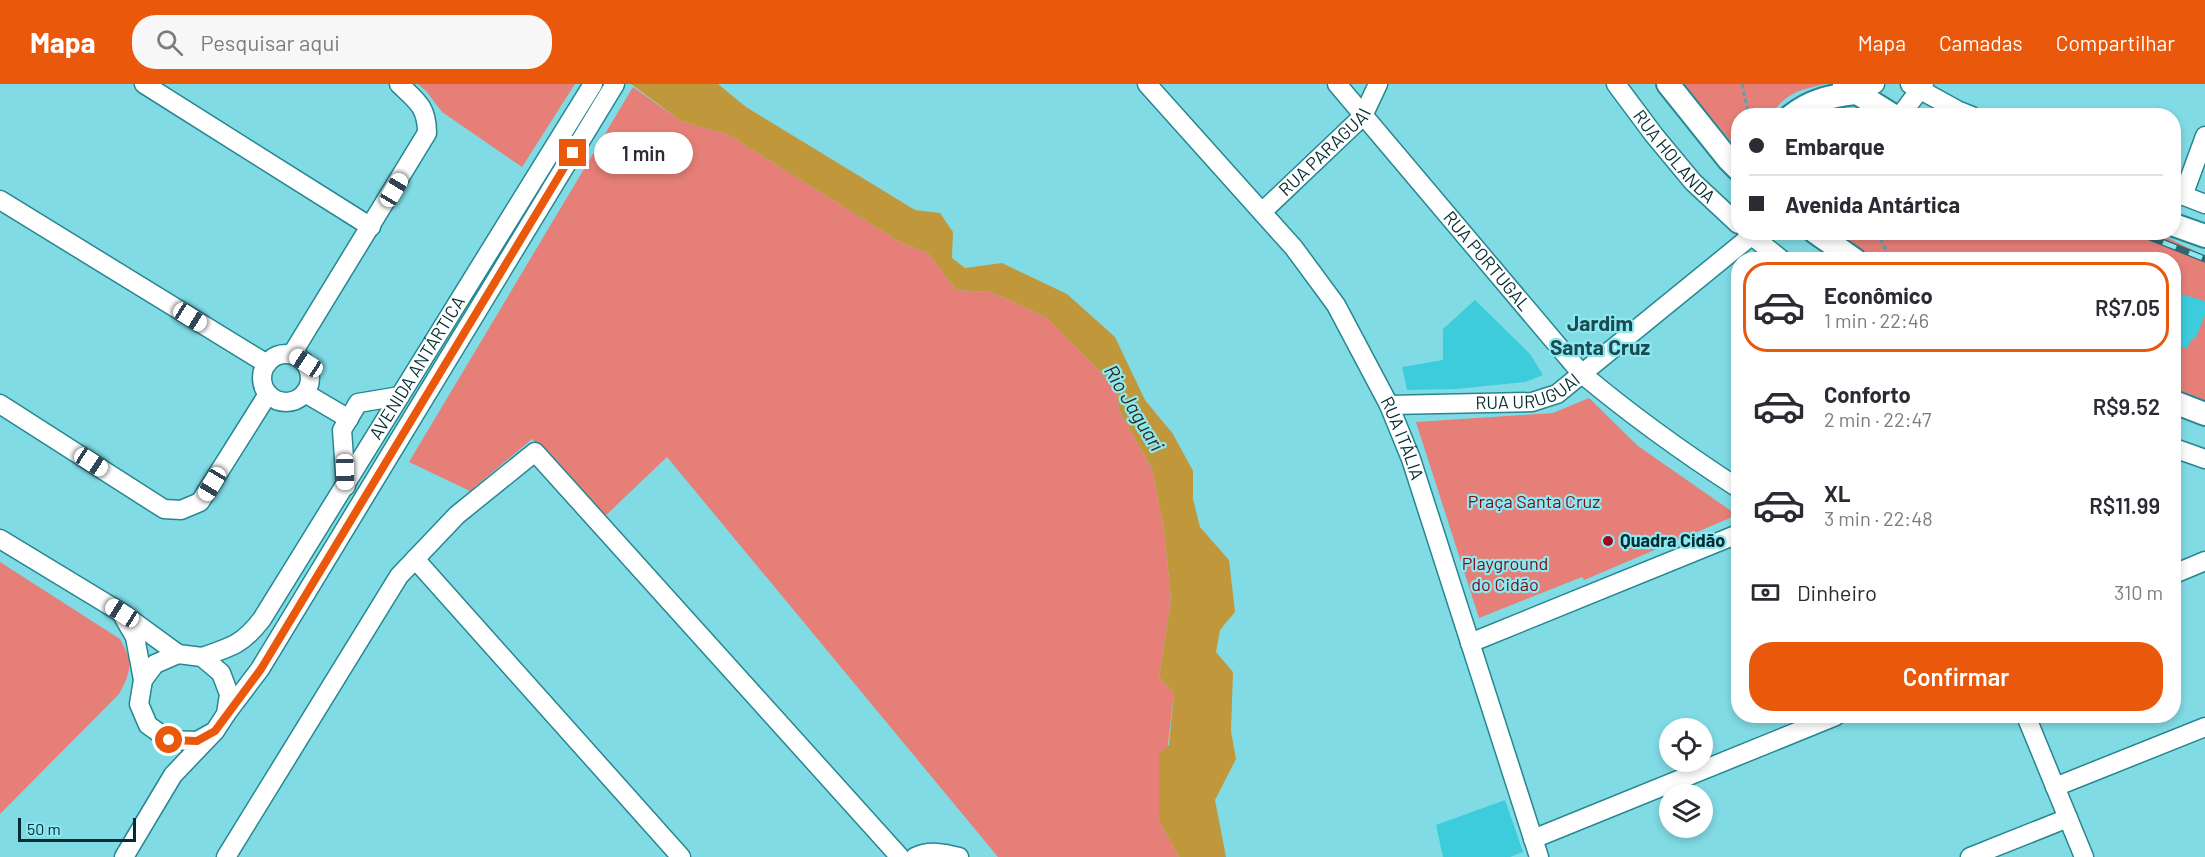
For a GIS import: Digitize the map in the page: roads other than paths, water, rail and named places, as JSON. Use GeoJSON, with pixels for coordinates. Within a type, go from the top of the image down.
{"type":"FeatureCollection","features":[{"type":"Feature","properties":{"kind":"main road"},"geometry":{"type":"LineString","coordinates":[[1668,84],[1731,162]]}},
{"type":"Feature","properties":{"kind":"main road"},"geometry":{"type":"LineString","coordinates":[[1801,108],[1857,87],[1884,108]]}},
{"type":"Feature","properties":{"kind":"main road"},"geometry":{"type":"LineString","coordinates":[[2181,227],[2205,236]]}},
{"type":"Feature","properties":{"kind":"main road"},"geometry":{"type":"LineString","coordinates":[[1826,240],[1844,252]]}},
{"type":"Feature","properties":{"kind":"main road"},"geometry":{"type":"LineString","coordinates":[[2181,405],[2205,414]]}},
{"type":"Feature","properties":{"kind":"street"},"geometry":{"type":"LineString","coordinates":[[144,84],[371,227]]}},
{"type":"Feature","properties":{"kind":"street"},"geometry":{"type":"LineString","coordinates":[[292,354],[427,133],[425,113],[420,104],[399,84]]}},
{"type":"Feature","properties":{"kind":"street","name":"RUA ITÁLIA"},"geometry":{"type":"LineString","coordinates":[[1147,84],[1294,248],[1336,305],[1389,405],[1411,459],[1539,857]]}},
{"type":"Feature","properties":{"kind":"street","name":"RUA PORTUGAL"},"geometry":{"type":"LineString","coordinates":[[1337,84],[1581,373],[1616,403],[1731,484]]}},
{"type":"Feature","properties":{"kind":"street","name":"RUA PARAGUAI"},"geometry":{"type":"LineString","coordinates":[[1262,212],[1363,116],[1378,84]]}},
{"type":"Feature","properties":{"kind":"street","name":"RUA HOLANDA"},"geometry":{"type":"LineString","coordinates":[[1616,84],[1693,182],[1731,216]]}},
{"type":"Feature","properties":{"kind":"street","name":"AVENIDA ANTÁRTICA"},"geometry":{"type":"LineString","coordinates":[[202,657],[237,645],[252,632],[346,486],[592,85]]}},
{"type":"Feature","properties":{"kind":"street"},"geometry":{"type":"LineString","coordinates":[[1905,108],[1918,86],[1954,108]]}},
{"type":"Feature","properties":{"kind":"street","name":"AVENIDA ANTÁRTICA"},"geometry":{"type":"LineString","coordinates":[[226,714],[261,669],[612,89]]}},
{"type":"Feature","properties":{"kind":"street"},"geometry":{"type":"LineString","coordinates":[[2181,188],[2205,136]]}},
{"type":"Feature","properties":{"kind":"street"},"geometry":{"type":"LineString","coordinates":[[2181,195],[2205,204]]}},
{"type":"Feature","properties":{"kind":"street"},"geometry":{"type":"LineString","coordinates":[[0,200],[267,364]]}},
{"type":"Feature","properties":{"kind":"street","name":"RUA URUGUAI"},"geometry":{"type":"LineString","coordinates":[[1389,405],[1532,402],[1557,394],[1737,240]]}},
{"type":"Feature","properties":{"kind":"street","name":"RUA HOLANDA"},"geometry":{"type":"LineString","coordinates":[[1759,240],[1773,252]]}},
{"type":"Feature","properties":{"kind":"street"},"geometry":{"type":"LineString","coordinates":[[292,354],[306,363],[311,378],[305,393],[294,401],[280,401],[268,394],[262,379],[267,364],[278,355],[292,354]]}},
{"type":"Feature","properties":{"kind":"street"},"geometry":{"type":"LineString","coordinates":[[305,393],[349,419]]}},
{"type":"Feature","properties":{"kind":"street"},"geometry":{"type":"LineString","coordinates":[[0,404],[164,509],[181,510],[201,502],[268,394]]}},
{"type":"Feature","properties":{"kind":"street"},"geometry":{"type":"LineString","coordinates":[[346,486],[342,430],[358,403],[400,396]]}},
{"type":"Feature","properties":{"kind":"street"},"geometry":{"type":"LineString","coordinates":[[2181,451],[2202,459]]}},
{"type":"Feature","properties":{"kind":"street"},"geometry":{"type":"LineString","coordinates":[[226,857],[399,576],[457,515],[535,452],[900,857]]}},
{"type":"Feature","properties":{"kind":"street"},"geometry":{"type":"LineString","coordinates":[[1470,644],[1731,537]]}},
{"type":"Feature","properties":{"kind":"street"},"geometry":{"type":"LineString","coordinates":[[0,539],[122,613],[178,654]]}},
{"type":"Feature","properties":{"kind":"street"},"geometry":{"type":"LineString","coordinates":[[415,559],[681,857]]}},
{"type":"Feature","properties":{"kind":"street"},"geometry":{"type":"LineString","coordinates":[[2181,571],[2205,561]]}},
{"type":"Feature","properties":{"kind":"street"},"geometry":{"type":"LineString","coordinates":[[122,613],[135,637],[143,680],[139,704],[148,725],[169,740],[197,741],[215,731]]}},
{"type":"Feature","properties":{"kind":"street"},"geometry":{"type":"LineString","coordinates":[[124,857],[173,775],[215,731],[226,714],[229,694],[221,673],[202,657],[178,654],[155,663],[143,680]]}},
{"type":"Feature","properties":{"kind":"street"},"geometry":{"type":"LineString","coordinates":[[1533,839],[1819,723]]}},
{"type":"Feature","properties":{"kind":"street"},"geometry":{"type":"LineString","coordinates":[[2029,723],[2084,857]]}},
{"type":"Feature","properties":{"kind":"street"},"geometry":{"type":"LineString","coordinates":[[2055,787],[2205,727]]}},
{"type":"Feature","properties":{"kind":"street"},"geometry":{"type":"LineString","coordinates":[[169,740],[173,775]]}},
{"type":"Feature","properties":{"kind":"street"},"geometry":{"type":"LineString","coordinates":[[1970,857],[2068,818]]}},
{"type":"Feature","properties":{"kind":"street"},"geometry":{"type":"LineString","coordinates":[[915,857],[922,853],[958,857]]}},
{"type":"Feature","properties":{"kind":"water","name":"Rio Jaguari"},"geometry":{"type":"Polygon","coordinates":[[[631,84],[718,84],[746,107],[915,210],[940,213],[953,232],[952,258],[965,268],[1002,263],[1067,294],[1115,337],[1145,400],[1173,434],[1193,471],[1193,499],[1200,527],[1229,560],[1235,612],[1220,630],[1216,652],[1233,672],[1231,731],[1236,759],[1215,800],[1226,857],[1179,857],[1159,821],[1159,754],[1169,745],[1174,693],[1159,677],[1171,600],[1164,529],[1152,469],[1119,410],[1117,389],[1046,317],[991,292],[956,290],[928,253],[900,242],[729,135],[681,121],[631,84]]]}},
{"type":"Feature","properties":{"kind":"railway"},"geometry":{"type":"LineString","coordinates":[[2157,240],[2205,259]]}},
{"type":"Feature","properties":{"kind":"place","name":"Quadra Cidão"},"geometry":{"type":"Point","coordinates":[1608,541]}},
{"type":"Feature","properties":{"kind":"district","name":"Jardim Santa Cruz"},"geometry":{"type":"Point","coordinates":[1600,336]}},
{"type":"Feature","properties":{"kind":"park label","name":"Praça Santa Cruz"},"geometry":{"type":"Point","coordinates":[1534,502]}},
{"type":"Feature","properties":{"kind":"park label","name":"Playground do Cidão"},"geometry":{"type":"Point","coordinates":[1505,574]}}]}
